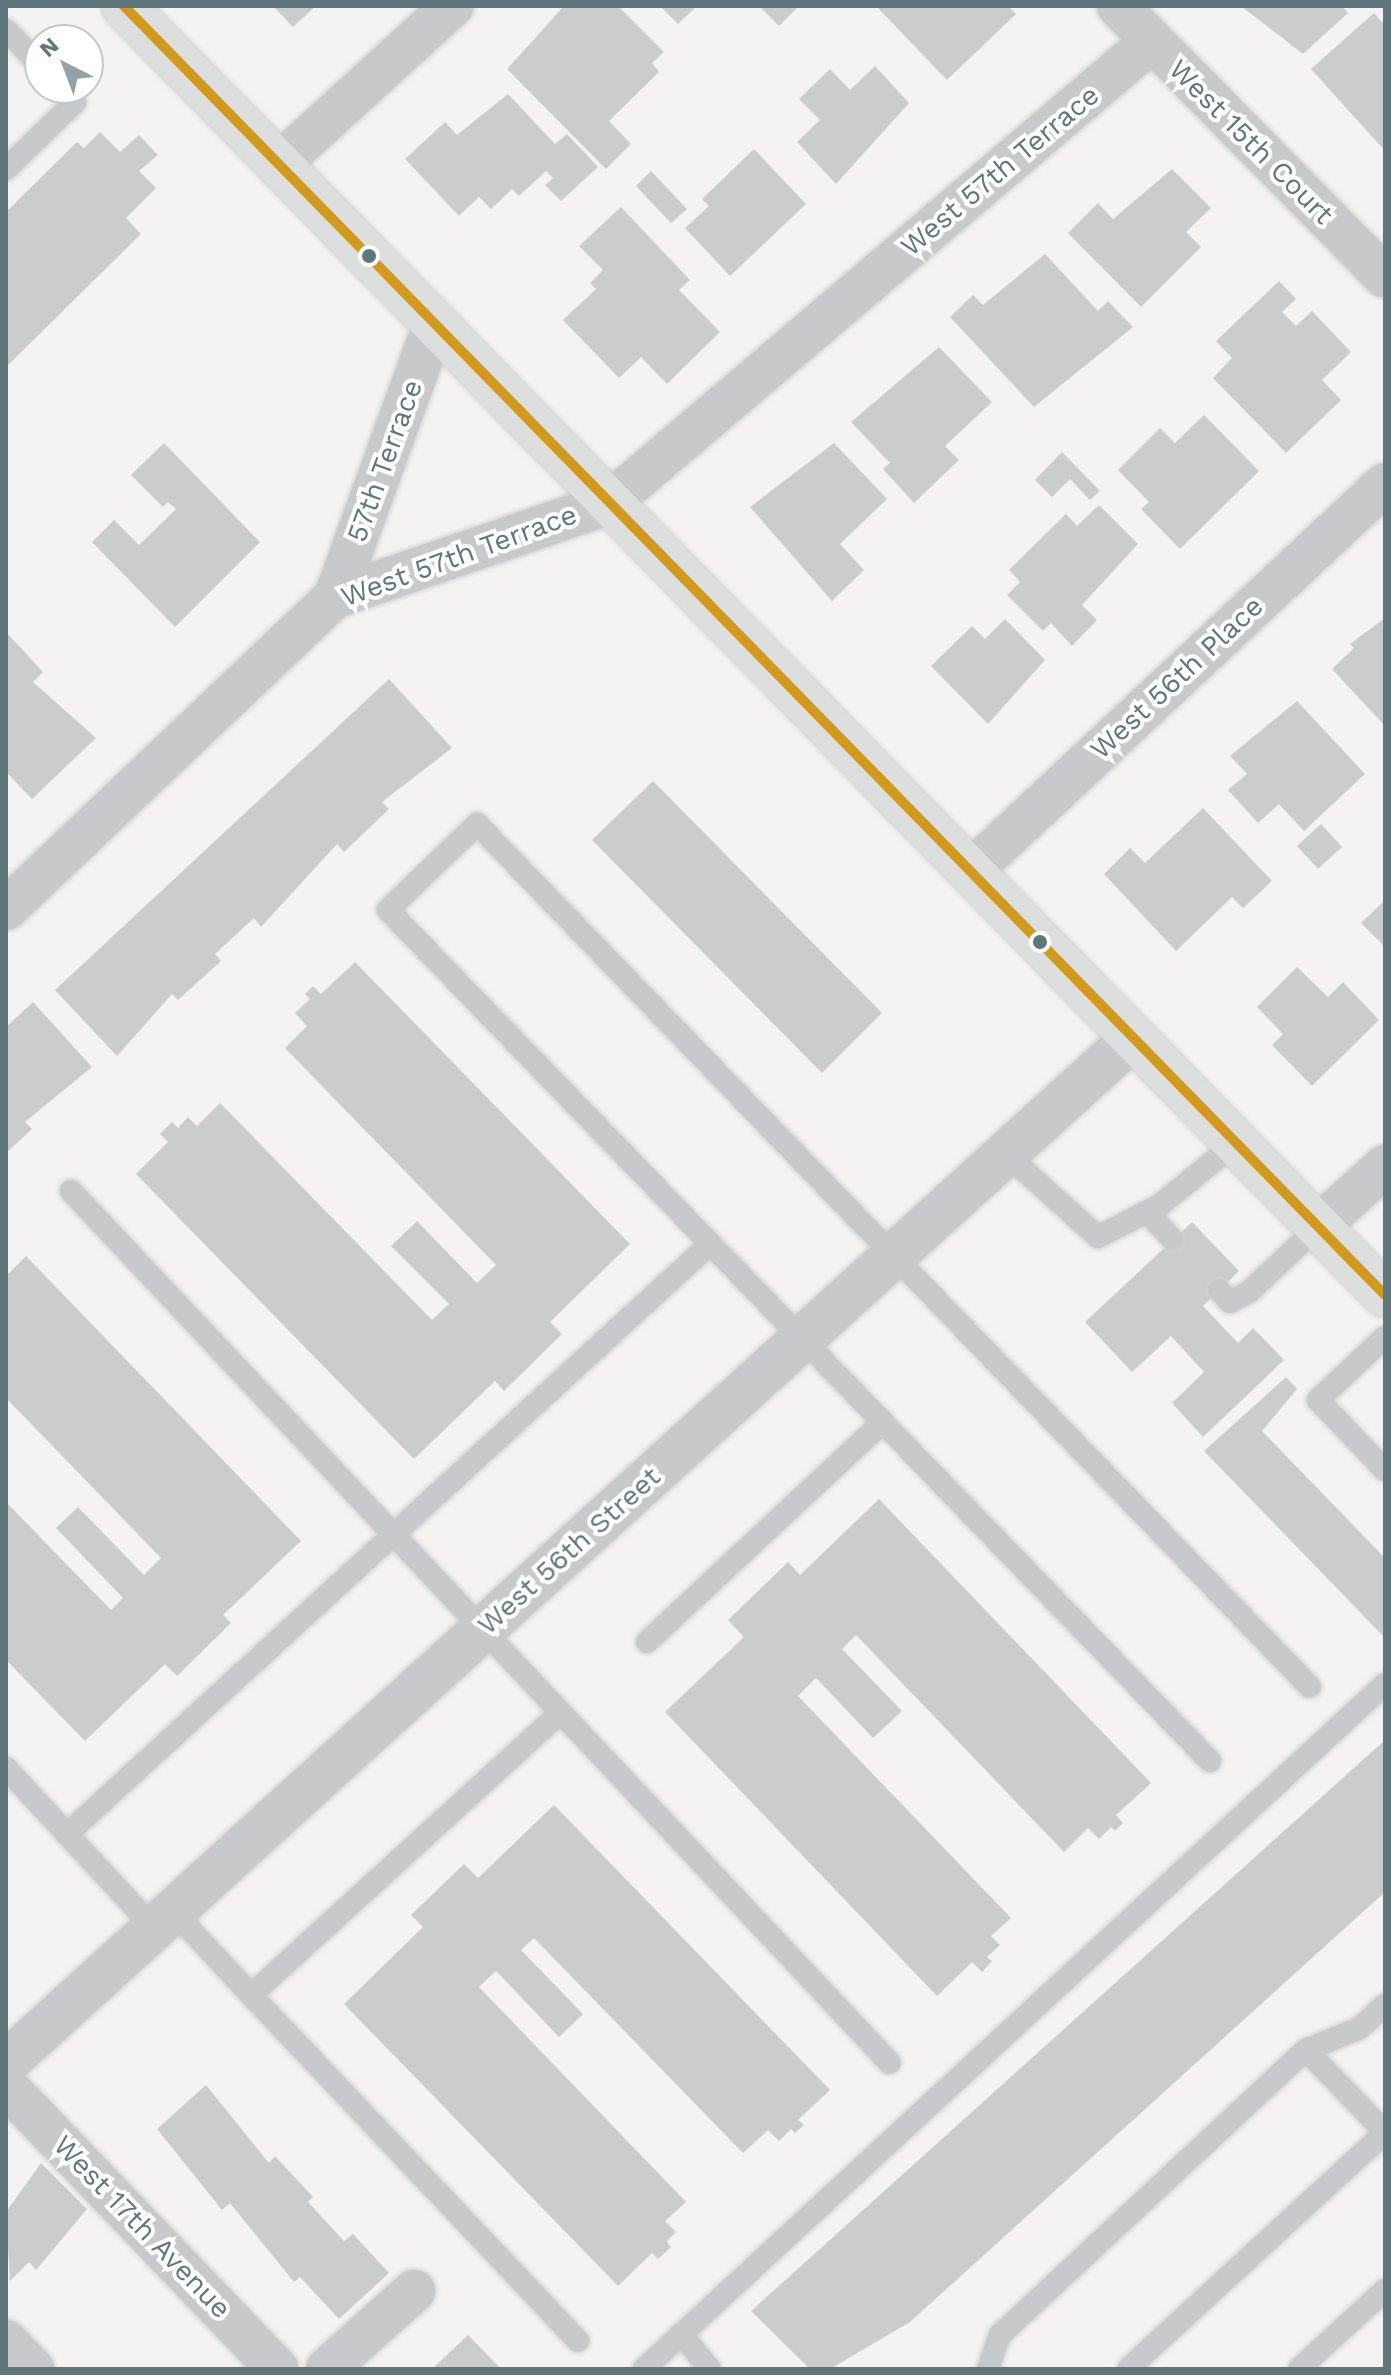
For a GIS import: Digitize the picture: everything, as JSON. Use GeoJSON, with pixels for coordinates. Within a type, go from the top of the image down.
{"type":"FeatureCollection","features":[{"type":"Feature","properties":{"kind":"main road"},"geometry":{"type":"LineString","coordinates":[[124,6],[1385,1295]]}},
{"type":"Feature","properties":{"kind":"street"},"geometry":{"type":"LineString","coordinates":[[278,165],[452,6]]}},
{"type":"Feature","properties":{"kind":"street","name":"West 15th Court"},"geometry":{"type":"LineString","coordinates":[[1118,6],[1385,277]]}},
{"type":"Feature","properties":{"kind":"street","name":"West 57th Terrace"},"geometry":{"type":"LineString","coordinates":[[6,909],[335,597],[609,503],[1152,41]]}},
{"type":"Feature","properties":{"kind":"street","name":"57th Terrace"},"geometry":{"type":"LineString","coordinates":[[335,597],[434,325]]}},
{"type":"Feature","properties":{"kind":"street","name":"West 56th Place"},"geometry":{"type":"LineString","coordinates":[[970,872],[1385,484]]}},
{"type":"Feature","properties":{"kind":"street","name":"West 56th Street"},"geometry":{"type":"LineString","coordinates":[[6,2063],[1133,1038]]}},
{"type":"Feature","properties":{"kind":"street"},"geometry":{"type":"LineString","coordinates":[[1318,1227],[1385,1166]]}},
{"type":"Feature","properties":{"kind":"street","name":"West 17th Avenue"},"geometry":{"type":"LineString","coordinates":[[6,2086],[277,2369]]}},
{"type":"Feature","properties":{"kind":"street"},"geometry":{"type":"LineString","coordinates":[[327,2369],[414,2291]]}},
{"type":"Feature","properties":{"kind":"street"},"geometry":{"type":"LineString","coordinates":[[6,2341],[33,2369]]}},
{"type":"Feature","properties":{"kind":"lane"},"geometry":{"type":"LineString","coordinates":[[6,30],[24,49]]}},
{"type":"Feature","properties":{"kind":"lane"},"geometry":{"type":"LineString","coordinates":[[6,169],[73,104]]}},
{"type":"Feature","properties":{"kind":"lane"},"geometry":{"type":"LineString","coordinates":[[1210,1761],[388,910],[477,824],[1310,1687]]}},
{"type":"Feature","properties":{"kind":"lane"},"geometry":{"type":"LineString","coordinates":[[1006,1154],[1098,1237],[1147,1212],[1236,1143]]}},
{"type":"Feature","properties":{"kind":"lane"},"geometry":{"type":"LineString","coordinates":[[71,1191],[890,2063]]}},
{"type":"Feature","properties":{"kind":"lane"},"geometry":{"type":"LineString","coordinates":[[1147,1212],[1173,1240]]}},
{"type":"Feature","properties":{"kind":"lane"},"geometry":{"type":"LineString","coordinates":[[1219,1290],[1230,1302],[1249,1292],[1318,1227]]}},
{"type":"Feature","properties":{"kind":"lane"},"geometry":{"type":"LineString","coordinates":[[67,1834],[710,1244]]}},
{"type":"Feature","properties":{"kind":"lane"},"geometry":{"type":"LineString","coordinates":[[1385,1337],[1318,1400],[1385,1470]]}},
{"type":"Feature","properties":{"kind":"lane"},"geometry":{"type":"LineString","coordinates":[[647,1642],[883,1422]]}},
{"type":"Feature","properties":{"kind":"lane"},"geometry":{"type":"LineString","coordinates":[[644,2369],[1385,1684]]}},
{"type":"Feature","properties":{"kind":"lane"},"geometry":{"type":"LineString","coordinates":[[251,1995],[560,1713]]}},
{"type":"Feature","properties":{"kind":"lane"},"geometry":{"type":"LineString","coordinates":[[6,1768],[67,1834],[251,1995],[578,2341]]}},
{"type":"Feature","properties":{"kind":"lane"},"geometry":{"type":"LineString","coordinates":[[988,2369],[1000,2335],[1306,2050],[1360,2028],[1385,2005]]}},
{"type":"Feature","properties":{"kind":"lane"},"geometry":{"type":"LineString","coordinates":[[1128,2369],[1385,2132],[1306,2050]]}},
{"type":"Feature","properties":{"kind":"lane"},"geometry":{"type":"LineString","coordinates":[[1299,2369],[1385,2290]]}},
{"type":"Feature","properties":{"kind":"lane"},"geometry":{"type":"LineString","coordinates":[[681,2334],[710,2369]]}},
{"type":"Feature","properties":{"kind":"building"},"geometry":{"type":"Polygon","coordinates":[[[273,6],[316,6],[293,27],[273,6]]]}},
{"type":"Feature","properties":{"kind":"building"},"geometry":{"type":"Polygon","coordinates":[[[564,6],[618,6],[664,52],[652,63],[659,72],[609,121],[631,144],[606,169],[507,69],[564,6]]]}},
{"type":"Feature","properties":{"kind":"building"},"geometry":{"type":"Polygon","coordinates":[[[660,6],[697,6],[678,24],[660,6]]]}},
{"type":"Feature","properties":{"kind":"building"},"geometry":{"type":"Polygon","coordinates":[[[759,6],[799,6],[779,26],[759,6]]]}},
{"type":"Feature","properties":{"kind":"building"},"geometry":{"type":"Polygon","coordinates":[[[876,6],[1008,6],[1016,14],[947,80],[876,6]]]}},
{"type":"Feature","properties":{"kind":"building"},"geometry":{"type":"Polygon","coordinates":[[[1241,6],[1342,6],[1348,13],[1303,54],[1241,6]]]}},
{"type":"Feature","properties":{"kind":"building"},"geometry":{"type":"Polygon","coordinates":[[[1374,13],[1385,25],[1385,151],[1311,69],[1374,13]]]}},
{"type":"Feature","properties":{"kind":"building"},"geometry":{"type":"Polygon","coordinates":[[[875,66],[909,103],[836,184],[797,142],[820,120],[799,99],[830,69],[850,90],[875,66]]]}},
{"type":"Feature","properties":{"kind":"building"},"geometry":{"type":"Polygon","coordinates":[[[508,94],[555,144],[567,134],[598,167],[561,201],[545,185],[553,178],[546,171],[519,196],[512,189],[491,209],[479,197],[459,216],[405,159],[445,122],[457,135],[508,94]]]}},
{"type":"Feature","properties":{"kind":"building"},"geometry":{"type":"Polygon","coordinates":[[[100,132],[120,152],[139,135],[158,155],[139,171],[156,188],[126,218],[141,234],[6,367],[6,212],[77,142],[84,148],[100,132]]]}},
{"type":"Feature","properties":{"kind":"building"},"geometry":{"type":"Polygon","coordinates":[[[754,149],[806,204],[730,276],[685,228],[709,206],[702,199],[754,149]]]}},
{"type":"Feature","properties":{"kind":"building"},"geometry":{"type":"Polygon","coordinates":[[[1172,169],[1211,208],[1186,232],[1201,247],[1141,307],[1068,233],[1098,203],[1113,219],[1172,169]]]}},
{"type":"Feature","properties":{"kind":"building"},"geometry":{"type":"Polygon","coordinates":[[[651,171],[687,209],[671,223],[636,186],[651,171]]]}},
{"type":"Feature","properties":{"kind":"building"},"geometry":{"type":"Polygon","coordinates":[[[621,207],[690,280],[679,290],[720,332],[667,384],[641,357],[619,378],[563,320],[596,289],[590,283],[603,270],[579,246],[621,207]]]}},
{"type":"Feature","properties":{"kind":"building"},"geometry":{"type":"Polygon","coordinates":[[[1045,254],[1098,311],[1108,301],[1133,327],[1034,407],[950,317],[973,295],[983,305],[1045,254]]]}},
{"type":"Feature","properties":{"kind":"building"},"geometry":{"type":"Polygon","coordinates":[[[1279,281],[1296,299],[1282,312],[1296,326],[1312,311],[1351,352],[1322,380],[1341,400],[1286,453],[1213,378],[1232,358],[1216,341],[1279,281]]]}},
{"type":"Feature","properties":{"kind":"building"},"geometry":{"type":"Polygon","coordinates":[[[939,347],[992,402],[945,446],[959,460],[914,503],[883,469],[890,463],[851,422],[939,347]]]}},
{"type":"Feature","properties":{"kind":"building"},"geometry":{"type":"Polygon","coordinates":[[[1204,415],[1259,471],[1180,549],[1141,509],[1149,502],[1118,470],[1160,428],[1175,443],[1204,415]]]}},
{"type":"Feature","properties":{"kind":"building"},"geometry":{"type":"Polygon","coordinates":[[[164,443],[260,542],[175,627],[92,542],[114,520],[139,545],[176,509],[168,502],[163,507],[131,475],[164,443]]]}},
{"type":"Feature","properties":{"kind":"building"},"geometry":{"type":"Polygon","coordinates":[[[834,443],[887,499],[840,544],[864,570],[832,601],[750,507],[834,443]]]}},
{"type":"Feature","properties":{"kind":"building"},"geometry":{"type":"Polygon","coordinates":[[[1062,452],[1100,491],[1090,500],[1070,479],[1052,497],[1035,480],[1062,452]]]}},
{"type":"Feature","properties":{"kind":"building"},"geometry":{"type":"Polygon","coordinates":[[[1099,505],[1138,544],[1082,605],[1097,620],[1072,646],[1051,623],[1043,631],[1007,595],[1020,582],[1009,570],[1066,514],[1077,526],[1099,505]]]}},
{"type":"Feature","properties":{"kind":"building"},"geometry":{"type":"Polygon","coordinates":[[[1385,618],[1385,726],[1332,669],[1354,648],[1350,644],[1385,618]]]}},
{"type":"Feature","properties":{"kind":"building"},"geometry":{"type":"Polygon","coordinates":[[[1005,619],[1045,660],[988,724],[931,666],[972,626],[985,639],[1005,619]]]}},
{"type":"Feature","properties":{"kind":"building"},"geometry":{"type":"Polygon","coordinates":[[[6,632],[43,672],[33,682],[96,738],[32,799],[6,772],[6,632]]]}},
{"type":"Feature","properties":{"kind":"building"},"geometry":{"type":"Polygon","coordinates":[[[389,679],[452,748],[382,802],[389,809],[344,852],[337,844],[261,927],[254,918],[215,954],[221,961],[178,1000],[172,994],[117,1056],[55,990],[389,679]]]}},
{"type":"Feature","properties":{"kind":"building"},"geometry":{"type":"Polygon","coordinates":[[[1297,701],[1365,774],[1304,831],[1279,804],[1258,823],[1228,790],[1247,774],[1230,756],[1297,701]]]}},
{"type":"Feature","properties":{"kind":"building"},"geometry":{"type":"Polygon","coordinates":[[[653,781],[882,1013],[822,1073],[592,840],[653,781]]]}},
{"type":"Feature","properties":{"kind":"building"},"geometry":{"type":"Polygon","coordinates":[[[1203,808],[1272,881],[1243,908],[1232,897],[1176,951],[1104,874],[1130,848],[1145,863],[1203,808]]]}},
{"type":"Feature","properties":{"kind":"building"},"geometry":{"type":"Polygon","coordinates":[[[1321,824],[1342,847],[1318,869],[1297,846],[1321,824]]]}},
{"type":"Feature","properties":{"kind":"building"},"geometry":{"type":"Polygon","coordinates":[[[1385,900],[1385,947],[1361,923],[1385,900]]]}},
{"type":"Feature","properties":{"kind":"building"},"geometry":{"type":"Polygon","coordinates":[[[355,962],[630,1244],[550,1322],[562,1334],[504,1391],[495,1381],[414,1459],[136,1174],[168,1142],[160,1134],[172,1122],[178,1128],[188,1117],[197,1126],[220,1103],[432,1320],[449,1304],[391,1246],[417,1221],[477,1283],[496,1265],[285,1048],[307,1026],[295,1013],[310,999],[305,994],[313,986],[321,994],[355,962]]]}},
{"type":"Feature","properties":{"kind":"building"},"geometry":{"type":"Polygon","coordinates":[[[1297,967],[1328,997],[1343,982],[1379,1020],[1312,1086],[1272,1045],[1283,1034],[1257,1007],[1297,967]]]}},
{"type":"Feature","properties":{"kind":"building"},"geometry":{"type":"Polygon","coordinates":[[[33,1002],[92,1067],[25,1122],[32,1129],[6,1153],[6,1027],[33,1002]]]}},
{"type":"Feature","properties":{"kind":"building"},"geometry":{"type":"Polygon","coordinates":[[[1192,1222],[1239,1271],[1203,1306],[1238,1343],[1253,1328],[1284,1360],[1203,1437],[1172,1403],[1204,1372],[1171,1336],[1132,1372],[1085,1322],[1192,1222]]]}},
{"type":"Feature","properties":{"kind":"building"},"geometry":{"type":"Polygon","coordinates":[[[26,1256],[301,1541],[223,1615],[231,1623],[177,1676],[165,1664],[85,1741],[6,1660],[6,1502],[111,1610],[123,1598],[56,1528],[78,1507],[144,1575],[161,1558],[6,1398],[6,1276],[26,1256]]]}},
{"type":"Feature","properties":{"kind":"building"},"geometry":{"type":"Polygon","coordinates":[[[1286,1377],[1297,1389],[1262,1431],[1385,1558],[1385,1638],[1204,1451],[1286,1377]]]}},
{"type":"Feature","properties":{"kind":"building"},"geometry":{"type":"Polygon","coordinates":[[[879,1499],[1151,1783],[1116,1815],[1123,1823],[1115,1831],[1111,1827],[1099,1839],[1088,1828],[1064,1852],[856,1635],[842,1649],[902,1711],[873,1738],[816,1678],[798,1696],[1011,1918],[991,1936],[1000,1945],[987,1957],[992,1961],[982,1972],[972,1962],[937,1996],[665,1712],[744,1637],[728,1620],[788,1562],[800,1575],[879,1499]]]}},
{"type":"Feature","properties":{"kind":"building"},"geometry":{"type":"Polygon","coordinates":[[[1385,1740],[1385,1892],[910,2322],[830,2369],[810,2369],[751,2311],[1385,1740]]]}},
{"type":"Feature","properties":{"kind":"building"},"geometry":{"type":"Polygon","coordinates":[[[554,1805],[830,2090],[798,2120],[804,2125],[795,2133],[791,2129],[779,2141],[768,2130],[743,2153],[534,1938],[521,1950],[583,2014],[559,2037],[496,1971],[479,1987],[686,2202],[665,2221],[676,2232],[667,2241],[671,2247],[658,2259],[652,2253],[618,2286],[344,2004],[423,1927],[411,1915],[464,1864],[478,1878],[554,1805]]]}},
{"type":"Feature","properties":{"kind":"building"},"geometry":{"type":"Polygon","coordinates":[[[206,2085],[269,2163],[275,2156],[313,2197],[308,2202],[344,2241],[353,2234],[389,2273],[339,2319],[300,2277],[294,2282],[230,2203],[222,2210],[157,2129],[206,2085]]]}},
{"type":"Feature","properties":{"kind":"building"},"geometry":{"type":"Polygon","coordinates":[[[41,2163],[87,2209],[36,2270],[29,2262],[10,2281],[6,2212],[41,2163]]]}},
{"type":"Feature","properties":{"kind":"building"},"geometry":{"type":"Polygon","coordinates":[[[468,2335],[501,2369],[432,2369],[468,2335]]]}},
{"type":"Feature","properties":{"kind":"transit line"},"geometry":{"type":"LineString","coordinates":[[124,6],[1385,1295]]}}]}
